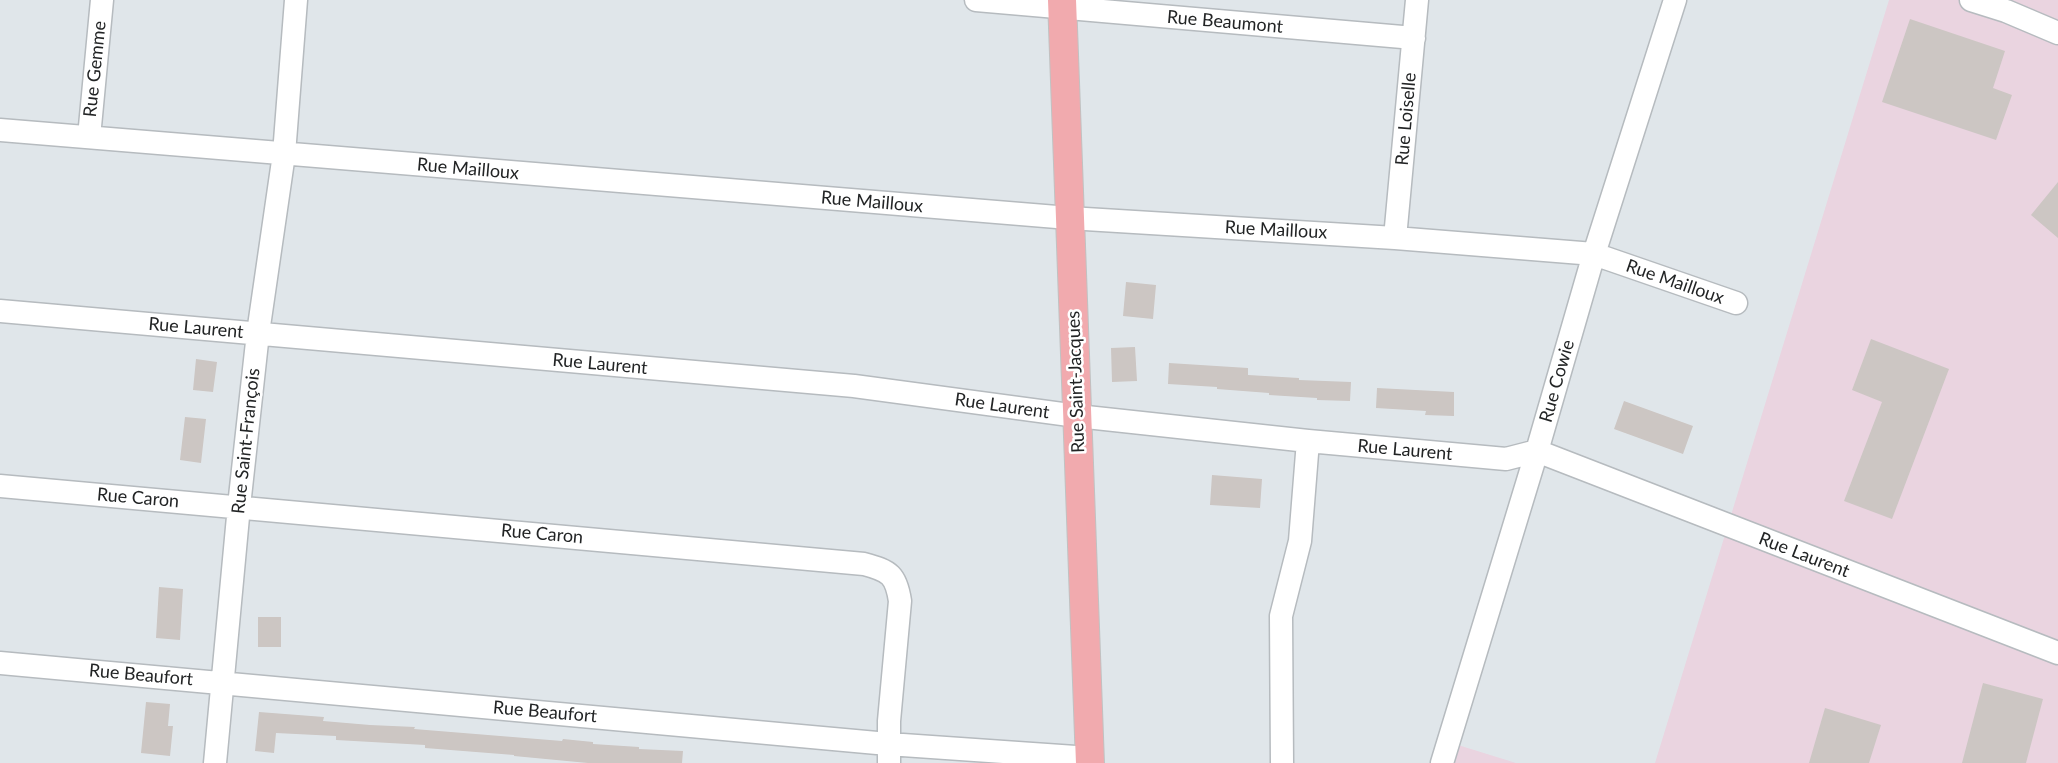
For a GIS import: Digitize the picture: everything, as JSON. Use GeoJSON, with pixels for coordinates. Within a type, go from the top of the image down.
{"type":"FeatureCollection","features":[{"type":"Feature","properties":{"kind":"main road","name":"Rue Saint-Jacques"},"geometry":{"type":"LineString","coordinates":[[1062,4],[1090,760]]}},
{"type":"Feature","properties":{"kind":"street","name":"Rue Gemme"},"geometry":{"type":"LineString","coordinates":[[88,138],[102,0]]}},
{"type":"Feature","properties":{"kind":"street","name":"Rue Saint-François"},"geometry":{"type":"LineString","coordinates":[[215,763],[238,506],[258,333],[284,154],[296,0]]}},
{"type":"Feature","properties":{"kind":"street","name":"Rue Beaumont"},"geometry":{"type":"LineString","coordinates":[[976,0],[1062,4],[1414,38]]}},
{"type":"Feature","properties":{"kind":"street","name":"Rue Loiselle"},"geometry":{"type":"LineString","coordinates":[[1395,238],[1417,0]]}},
{"type":"Feature","properties":{"kind":"street","name":"Rue Cowie"},"geometry":{"type":"LineString","coordinates":[[1442,763],[1537,451],[1594,254],[1675,0]]}},
{"type":"Feature","properties":{"kind":"street"},"geometry":{"type":"LineString","coordinates":[[1971,0],[2006,11],[2058,33]]}},
{"type":"Feature","properties":{"kind":"street","name":"Rue Mailloux"},"geometry":{"type":"LineString","coordinates":[[0,130],[1069,218],[1395,238],[1594,254],[1736,303]]}},
{"type":"Feature","properties":{"kind":"street","name":"Rue Laurent"},"geometry":{"type":"LineString","coordinates":[[0,311],[854,386],[1077,416],[1308,441],[1506,459],[1537,451],[2058,653]]}},
{"type":"Feature","properties":{"kind":"street"},"geometry":{"type":"LineString","coordinates":[[1282,763],[1281,616],[1300,541],[1308,441]]}},
{"type":"Feature","properties":{"kind":"street","name":"Rue Caron"},"geometry":{"type":"LineString","coordinates":[[0,486],[864,564],[884,569],[897,584],[900,602],[889,721],[889,754]]}},
{"type":"Feature","properties":{"kind":"street","name":"Rue Beaufort"},"geometry":{"type":"LineString","coordinates":[[0,663],[222,682],[889,754],[1090,760]]}},
{"type":"Feature","properties":{"kind":"shaded area"},"geometry":{"type":"Polygon","coordinates":[[[1889,0],[2058,0],[2058,763],[1655,763],[1889,0]]]}},
{"type":"Feature","properties":{"kind":"shaded area"},"geometry":{"type":"Polygon","coordinates":[[[1458,745],[1516,763],[1453,763],[1458,745]]]}},
{"type":"Feature","properties":{"kind":"building"},"geometry":{"type":"Polygon","coordinates":[[[1910,19],[2005,51],[1993,88],[2012,95],[1996,140],[1882,102],[1910,19]]]}},
{"type":"Feature","properties":{"kind":"building"},"geometry":{"type":"Polygon","coordinates":[[[2058,182],[2058,238],[2031,215],[2058,182]]]}},
{"type":"Feature","properties":{"kind":"building"},"geometry":{"type":"Polygon","coordinates":[[[1126,282],[1156,285],[1153,319],[1123,316],[1126,282]]]}},
{"type":"Feature","properties":{"kind":"building"},"geometry":{"type":"Polygon","coordinates":[[[1871,339],[1949,369],[1892,519],[1844,501],[1882,402],[1852,390],[1871,339]]]}},
{"type":"Feature","properties":{"kind":"building"},"geometry":{"type":"Polygon","coordinates":[[[1135,347],[1137,381],[1112,382],[1111,348],[1135,347]]]}},
{"type":"Feature","properties":{"kind":"building"},"geometry":{"type":"Polygon","coordinates":[[[196,359],[217,362],[213,392],[193,390],[196,359]]]}},
{"type":"Feature","properties":{"kind":"building"},"geometry":{"type":"Polygon","coordinates":[[[1169,363],[1248,368],[1248,375],[1299,378],[1299,380],[1351,382],[1350,401],[1317,400],[1317,398],[1217,389],[1217,387],[1168,384],[1169,363]]]}},
{"type":"Feature","properties":{"kind":"building"},"geometry":{"type":"Polygon","coordinates":[[[1377,388],[1454,392],[1454,416],[1425,415],[1426,411],[1376,408],[1377,388]]]}},
{"type":"Feature","properties":{"kind":"building"},"geometry":{"type":"Polygon","coordinates":[[[1624,401],[1693,426],[1683,454],[1614,429],[1624,401]]]}},
{"type":"Feature","properties":{"kind":"building"},"geometry":{"type":"Polygon","coordinates":[[[185,417],[206,419],[201,463],[180,460],[185,417]]]}},
{"type":"Feature","properties":{"kind":"building"},"geometry":{"type":"Polygon","coordinates":[[[1212,475],[1262,479],[1260,508],[1210,505],[1212,475]]]}},
{"type":"Feature","properties":{"kind":"building"},"geometry":{"type":"Polygon","coordinates":[[[159,587],[183,589],[180,640],[156,638],[159,587]]]}},
{"type":"Feature","properties":{"kind":"building"},"geometry":{"type":"Polygon","coordinates":[[[258,617],[281,617],[281,647],[258,647],[258,617]]]}},
{"type":"Feature","properties":{"kind":"building"},"geometry":{"type":"Polygon","coordinates":[[[1983,683],[2043,699],[2026,763],[1962,763],[1983,683]]]}},
{"type":"Feature","properties":{"kind":"building"},"geometry":{"type":"Polygon","coordinates":[[[146,702],[170,704],[168,726],[173,726],[170,756],[141,753],[146,702]]]}},
{"type":"Feature","properties":{"kind":"building"},"geometry":{"type":"Polygon","coordinates":[[[1825,708],[1881,725],[1869,763],[1809,763],[1825,708]]]}},
{"type":"Feature","properties":{"kind":"building"},"geometry":{"type":"Polygon","coordinates":[[[259,712],[324,717],[323,721],[415,727],[414,729],[562,741],[563,739],[593,742],[593,744],[639,747],[639,749],[683,751],[682,763],[588,763],[425,748],[425,745],[336,740],[336,736],[276,733],[274,753],[255,751],[259,712]]]}}]}
